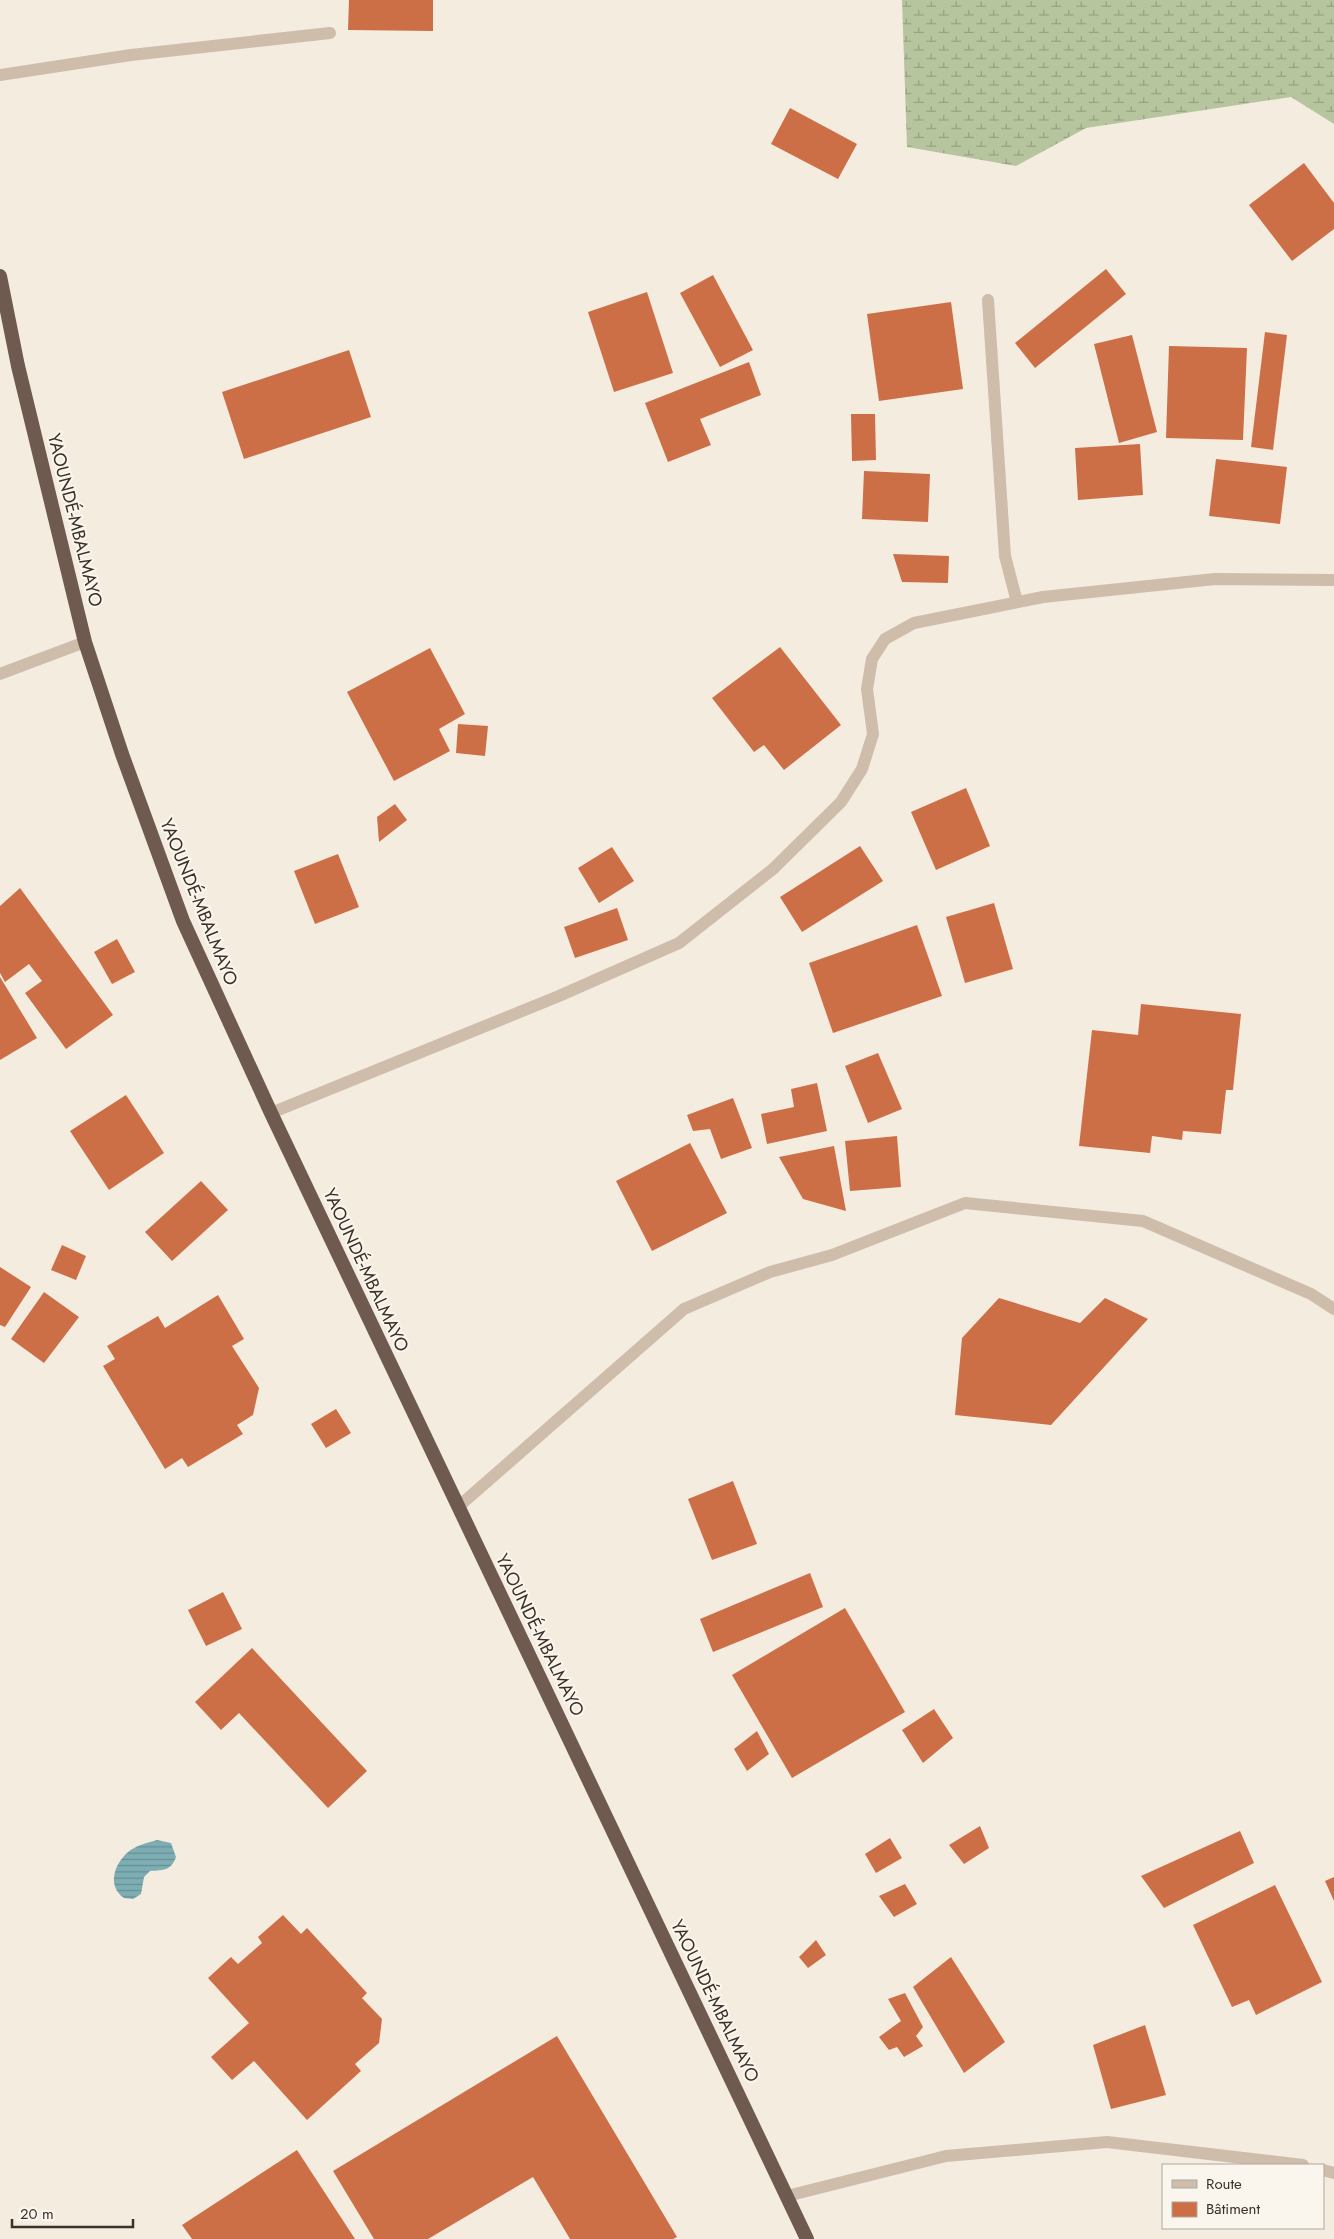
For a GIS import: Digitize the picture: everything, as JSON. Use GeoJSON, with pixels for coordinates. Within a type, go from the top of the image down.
{"type":"FeatureCollection","features":[{"type":"Feature","properties":{"kind":"highway","name":"YAOUNDÉ-MBALMAYO"},"geometry":{"type":"LineString","coordinates":[[0,276],[18,366],[85,642],[122,754],[183,921],[271,1113],[807,2239]]}},
{"type":"Feature","properties":{"kind":"street"},"geometry":{"type":"LineString","coordinates":[[0,75],[132,54],[330,33]]}},
{"type":"Feature","properties":{"kind":"street"},"geometry":{"type":"LineString","coordinates":[[988,300],[1005,556],[1017,602]]}},
{"type":"Feature","properties":{"kind":"street"},"geometry":{"type":"LineString","coordinates":[[271,1113],[559,996],[679,943],[773,869],[841,802],[862,769],[873,734],[867,688],[872,659],[885,639],[914,623],[1043,597],[1215,579],[1334,580]]}},
{"type":"Feature","properties":{"kind":"street"},"geometry":{"type":"LineString","coordinates":[[0,674],[85,642]]}},
{"type":"Feature","properties":{"kind":"street"},"geometry":{"type":"LineString","coordinates":[[458,1507],[684,1309],[770,1272],[832,1255],[965,1204],[1143,1221],[1311,1294],[1334,1309]]}},
{"type":"Feature","properties":{"kind":"street"},"geometry":{"type":"LineString","coordinates":[[788,2196],[946,2156],[1107,2142],[1294,2164]]}},
{"type":"Feature","properties":{"kind":"green space"},"geometry":{"type":"Polygon","coordinates":[[[902,0],[1334,0],[1334,124],[1291,97],[1086,128],[1016,166],[907,147],[902,0]]]}},
{"type":"Feature","properties":{"kind":"water"},"geometry":{"type":"Polygon","coordinates":[[[157,1840],[171,1843],[176,1857],[174,1862],[166,1869],[150,1871],[144,1877],[141,1894],[133,1899],[124,1898],[115,1888],[114,1882],[114,1875],[119,1863],[133,1848],[157,1840]]]}},
{"type":"Feature","properties":{"kind":"building"},"geometry":{"type":"Polygon","coordinates":[[[349,0],[433,0],[433,31],[348,30],[349,0]]]}},
{"type":"Feature","properties":{"kind":"building"},"geometry":{"type":"Polygon","coordinates":[[[790,108],[857,144],[838,179],[771,144],[790,108]]]}},
{"type":"Feature","properties":{"kind":"building"},"geometry":{"type":"Polygon","coordinates":[[[1304,163],[1334,203],[1334,229],[1292,261],[1249,205],[1304,163]]]}},
{"type":"Feature","properties":{"kind":"building"},"geometry":{"type":"Polygon","coordinates":[[[1106,269],[1126,294],[1035,368],[1015,343],[1106,269]]]}},
{"type":"Feature","properties":{"kind":"building"},"geometry":{"type":"Polygon","coordinates":[[[713,275],[753,350],[720,367],[680,293],[713,275]]]}},
{"type":"Feature","properties":{"kind":"building"},"geometry":{"type":"Polygon","coordinates":[[[647,292],[673,373],[614,392],[588,312],[647,292]]]}},
{"type":"Feature","properties":{"kind":"building"},"geometry":{"type":"Polygon","coordinates":[[[951,302],[963,389],[879,401],[867,314],[951,302]]]}},
{"type":"Feature","properties":{"kind":"building"},"geometry":{"type":"Polygon","coordinates":[[[1265,332],[1287,335],[1273,450],[1251,447],[1265,332]]]}},
{"type":"Feature","properties":{"kind":"building"},"geometry":{"type":"Polygon","coordinates":[[[1132,335],[1157,432],[1119,443],[1094,344],[1132,335]]]}},
{"type":"Feature","properties":{"kind":"building"},"geometry":{"type":"Polygon","coordinates":[[[1169,346],[1247,348],[1243,440],[1166,438],[1169,346]]]}},
{"type":"Feature","properties":{"kind":"building"},"geometry":{"type":"Polygon","coordinates":[[[349,350],[371,417],[244,459],[222,392],[349,350]]]}},
{"type":"Feature","properties":{"kind":"building"},"geometry":{"type":"Polygon","coordinates":[[[749,362],[761,395],[700,419],[711,445],[668,462],[645,403],[749,362]]]}},
{"type":"Feature","properties":{"kind":"building"},"geometry":{"type":"Polygon","coordinates":[[[851,414],[875,414],[876,460],[852,461],[851,414]]]}},
{"type":"Feature","properties":{"kind":"building"},"geometry":{"type":"Polygon","coordinates":[[[1140,444],[1143,495],[1078,500],[1075,448],[1140,444]]]}},
{"type":"Feature","properties":{"kind":"building"},"geometry":{"type":"Polygon","coordinates":[[[1216,459],[1287,467],[1280,524],[1209,516],[1216,459]]]}},
{"type":"Feature","properties":{"kind":"building"},"geometry":{"type":"Polygon","coordinates":[[[864,471],[930,474],[928,522],[862,519],[864,471]]]}},
{"type":"Feature","properties":{"kind":"building"},"geometry":{"type":"Polygon","coordinates":[[[893,554],[949,556],[948,583],[902,582],[893,554]]]}},
{"type":"Feature","properties":{"kind":"building"},"geometry":{"type":"Polygon","coordinates":[[[780,647],[841,725],[784,770],[764,745],[754,752],[712,698],[780,647]]]}},
{"type":"Feature","properties":{"kind":"building"},"geometry":{"type":"Polygon","coordinates":[[[430,648],[465,714],[439,729],[450,751],[394,781],[347,692],[430,648]]]}},
{"type":"Feature","properties":{"kind":"building"},"geometry":{"type":"Polygon","coordinates":[[[458,724],[488,726],[485,756],[456,753],[458,724]]]}},
{"type":"Feature","properties":{"kind":"building"},"geometry":{"type":"Polygon","coordinates":[[[966,788],[990,846],[936,870],[911,812],[966,788]]]}},
{"type":"Feature","properties":{"kind":"building"},"geometry":{"type":"Polygon","coordinates":[[[395,804],[407,820],[379,842],[377,817],[395,804]]]}},
{"type":"Feature","properties":{"kind":"building"},"geometry":{"type":"Polygon","coordinates":[[[860,846],[883,881],[802,932],[780,897],[860,846]]]}},
{"type":"Feature","properties":{"kind":"building"},"geometry":{"type":"Polygon","coordinates":[[[612,847],[634,881],[599,903],[578,868],[612,847]]]}},
{"type":"Feature","properties":{"kind":"building"},"geometry":{"type":"Polygon","coordinates":[[[338,854],[359,907],[315,924],[294,871],[338,854]]]}},
{"type":"Feature","properties":{"kind":"building"},"geometry":{"type":"Polygon","coordinates":[[[20,888],[113,1015],[66,1049],[25,993],[42,981],[29,964],[5,982],[0,973],[0,906],[20,888]]]}},
{"type":"Feature","properties":{"kind":"building"},"geometry":{"type":"Polygon","coordinates":[[[994,903],[1013,969],[965,983],[946,917],[994,903]]]}},
{"type":"Feature","properties":{"kind":"building"},"geometry":{"type":"Polygon","coordinates":[[[617,908],[628,940],[575,958],[564,927],[617,908]]]}},
{"type":"Feature","properties":{"kind":"building"},"geometry":{"type":"Polygon","coordinates":[[[917,925],[942,996],[833,1033],[809,963],[917,925]]]}},
{"type":"Feature","properties":{"kind":"building"},"geometry":{"type":"Polygon","coordinates":[[[117,939],[135,972],[112,984],[94,952],[117,939]]]}},
{"type":"Feature","properties":{"kind":"building"},"geometry":{"type":"Polygon","coordinates":[[[0,977],[37,1038],[0,1060],[0,977]]]}},
{"type":"Feature","properties":{"kind":"building"},"geometry":{"type":"Polygon","coordinates":[[[1141,1004],[1241,1014],[1233,1090],[1226,1090],[1221,1134],[1183,1131],[1182,1140],[1152,1136],[1150,1153],[1079,1146],[1092,1030],[1138,1035],[1141,1004]]]}},
{"type":"Feature","properties":{"kind":"building"},"geometry":{"type":"Polygon","coordinates":[[[878,1053],[902,1109],[868,1123],[845,1066],[878,1053]]]}},
{"type":"Feature","properties":{"kind":"building"},"geometry":{"type":"Polygon","coordinates":[[[817,1083],[827,1131],[767,1144],[761,1114],[794,1107],[791,1089],[817,1083]]]}},
{"type":"Feature","properties":{"kind":"building"},"geometry":{"type":"Polygon","coordinates":[[[126,1095],[164,1153],[109,1190],[70,1131],[126,1095]]]}},
{"type":"Feature","properties":{"kind":"building"},"geometry":{"type":"Polygon","coordinates":[[[733,1098],[752,1148],[721,1159],[710,1129],[693,1131],[687,1115],[733,1098]]]}},
{"type":"Feature","properties":{"kind":"building"},"geometry":{"type":"Polygon","coordinates":[[[897,1136],[901,1187],[850,1191],[845,1141],[897,1136]]]}},
{"type":"Feature","properties":{"kind":"building"},"geometry":{"type":"Polygon","coordinates":[[[690,1143],[727,1213],[652,1251],[616,1181],[690,1143]]]}},
{"type":"Feature","properties":{"kind":"building"},"geometry":{"type":"Polygon","coordinates":[[[834,1146],[846,1211],[803,1199],[779,1157],[834,1146]]]}},
{"type":"Feature","properties":{"kind":"building"},"geometry":{"type":"Polygon","coordinates":[[[201,1181],[228,1210],[172,1261],[145,1232],[201,1181]]]}},
{"type":"Feature","properties":{"kind":"building"},"geometry":{"type":"Polygon","coordinates":[[[62,1245],[86,1256],[76,1280],[51,1270],[62,1245]]]}},
{"type":"Feature","properties":{"kind":"building"},"geometry":{"type":"Polygon","coordinates":[[[0,1267],[31,1287],[5,1327],[0,1325],[0,1267]]]}},
{"type":"Feature","properties":{"kind":"building"},"geometry":{"type":"Polygon","coordinates":[[[44,1292],[79,1317],[44,1363],[11,1339],[44,1292]]]}},
{"type":"Feature","properties":{"kind":"building"},"geometry":{"type":"Polygon","coordinates":[[[218,1295],[244,1339],[232,1346],[259,1388],[253,1415],[237,1425],[243,1434],[188,1467],[182,1458],[165,1469],[103,1366],[115,1359],[107,1346],[158,1316],[165,1328],[218,1295]]]}},
{"type":"Feature","properties":{"kind":"building"},"geometry":{"type":"Polygon","coordinates":[[[999,1298],[1080,1323],[1105,1298],[1148,1319],[1051,1425],[955,1415],[962,1338],[999,1298]]]}},
{"type":"Feature","properties":{"kind":"building"},"geometry":{"type":"Polygon","coordinates":[[[336,1409],[351,1433],[326,1448],[311,1424],[336,1409]]]}},
{"type":"Feature","properties":{"kind":"building"},"geometry":{"type":"Polygon","coordinates":[[[733,1481],[757,1544],[712,1560],[688,1499],[733,1481]]]}},
{"type":"Feature","properties":{"kind":"building"},"geometry":{"type":"Polygon","coordinates":[[[810,1573],[823,1607],[713,1652],[700,1619],[810,1573]]]}},
{"type":"Feature","properties":{"kind":"building"},"geometry":{"type":"Polygon","coordinates":[[[223,1592],[242,1629],[206,1646],[188,1610],[223,1592]]]}},
{"type":"Feature","properties":{"kind":"building"},"geometry":{"type":"Polygon","coordinates":[[[845,1608],[905,1712],[792,1778],[732,1675],[845,1608]]]}},
{"type":"Feature","properties":{"kind":"building"},"geometry":{"type":"Polygon","coordinates":[[[252,1648],[367,1771],[328,1808],[239,1713],[221,1730],[195,1702],[252,1648]]]}},
{"type":"Feature","properties":{"kind":"building"},"geometry":{"type":"Polygon","coordinates":[[[934,1709],[953,1738],[923,1763],[902,1730],[934,1709]]]}},
{"type":"Feature","properties":{"kind":"building"},"geometry":{"type":"Polygon","coordinates":[[[757,1731],[769,1754],[747,1771],[734,1749],[757,1731]]]}},
{"type":"Feature","properties":{"kind":"building"},"geometry":{"type":"Polygon","coordinates":[[[980,1826],[989,1848],[964,1864],[949,1845],[980,1826]]]}},
{"type":"Feature","properties":{"kind":"building"},"geometry":{"type":"Polygon","coordinates":[[[1240,1831],[1254,1863],[1164,1908],[1141,1876],[1240,1831]]]}},
{"type":"Feature","properties":{"kind":"building"},"geometry":{"type":"Polygon","coordinates":[[[890,1838],[902,1858],[876,1873],[865,1854],[890,1838]]]}},
{"type":"Feature","properties":{"kind":"building"},"geometry":{"type":"Polygon","coordinates":[[[1334,1877],[1334,1901],[1325,1881],[1334,1877]]]}},
{"type":"Feature","properties":{"kind":"building"},"geometry":{"type":"Polygon","coordinates":[[[905,1884],[917,1904],[894,1917],[879,1896],[905,1884]]]}},
{"type":"Feature","properties":{"kind":"building"},"geometry":{"type":"Polygon","coordinates":[[[1275,1885],[1322,1982],[1256,2015],[1249,2000],[1232,2007],[1193,1925],[1275,1885]]]}},
{"type":"Feature","properties":{"kind":"building"},"geometry":{"type":"Polygon","coordinates":[[[283,1915],[301,1934],[307,1928],[367,1993],[362,1998],[382,2019],[379,2043],[355,2064],[361,2071],[307,2120],[254,2061],[232,2080],[211,2057],[249,2023],[208,1978],[231,1957],[238,1964],[262,1943],[258,1937],[283,1915]]]}},
{"type":"Feature","properties":{"kind":"building"},"geometry":{"type":"Polygon","coordinates":[[[816,1940],[826,1955],[808,1968],[799,1957],[816,1940]]]}},
{"type":"Feature","properties":{"kind":"building"},"geometry":{"type":"Polygon","coordinates":[[[951,1957],[1005,2042],[964,2073],[913,1987],[951,1957]]]}},
{"type":"Feature","properties":{"kind":"building"},"geometry":{"type":"Polygon","coordinates":[[[905,1993],[923,2027],[916,2036],[923,2046],[904,2057],[897,2047],[889,2050],[879,2037],[901,2021],[888,1999],[905,1993]]]}},
{"type":"Feature","properties":{"kind":"building"},"geometry":{"type":"Polygon","coordinates":[[[1145,2025],[1166,2095],[1111,2109],[1093,2045],[1145,2025]]]}},
{"type":"Feature","properties":{"kind":"building"},"geometry":{"type":"Polygon","coordinates":[[[557,2036],[677,2237],[673,2239],[570,2239],[533,2177],[428,2239],[374,2239],[333,2171],[557,2036]]]}},
{"type":"Feature","properties":{"kind":"building"},"geometry":{"type":"Polygon","coordinates":[[[297,2150],[355,2239],[192,2239],[182,2225],[297,2150]]]}}]}
